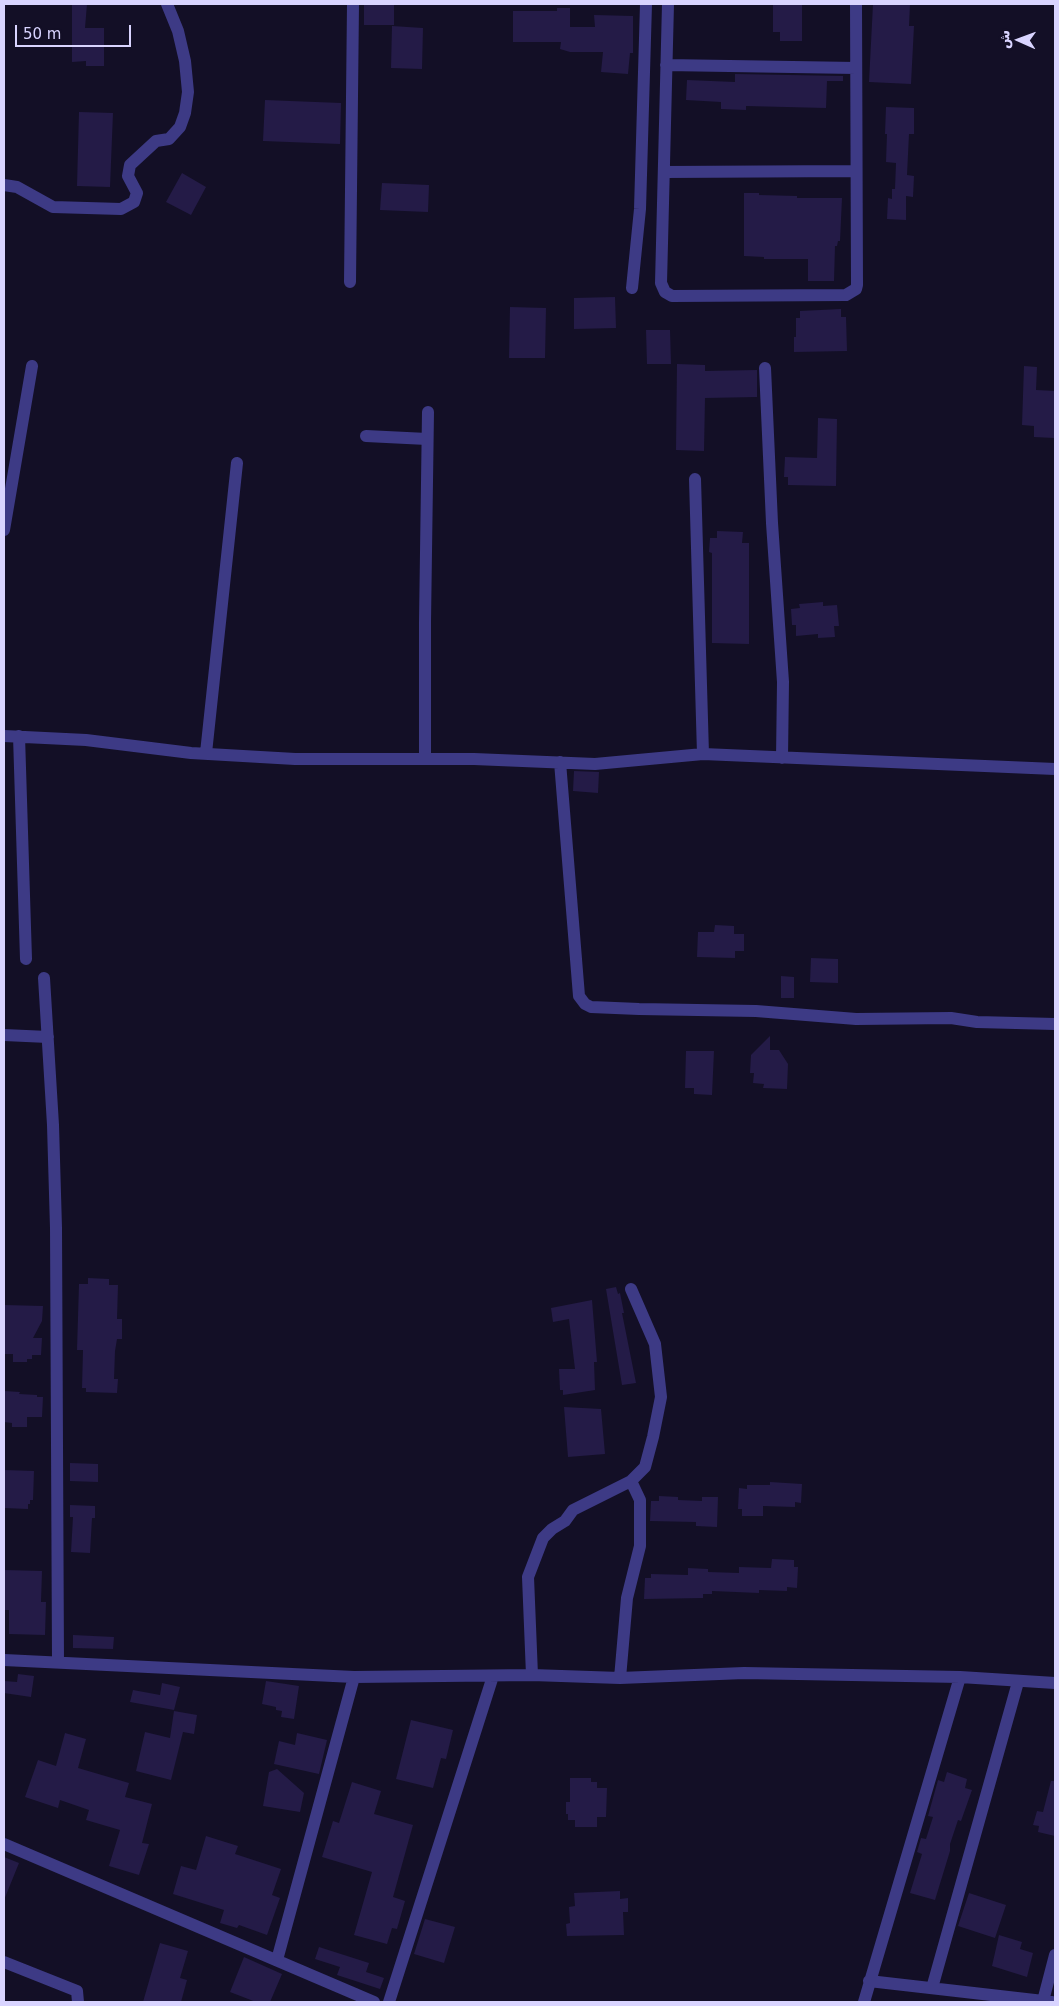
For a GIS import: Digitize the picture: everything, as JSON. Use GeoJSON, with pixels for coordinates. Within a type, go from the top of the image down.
{"type":"FeatureCollection","features":[{"type":"Feature","properties":{"kind":"street"},"geometry":{"type":"LineString","coordinates":[[4,185],[17,187],[53,207],[121,209],[134,202],[137,193],[128,176],[130,165],[156,141],[169,139],[180,127],[186,113],[188,92],[185,61],[178,31],[167,4]]}},
{"type":"Feature","properties":{"kind":"street"},"geometry":{"type":"LineString","coordinates":[[350,282],[353,4]]}},
{"type":"Feature","properties":{"kind":"street"},"geometry":{"type":"LineString","coordinates":[[632,288],[640,209],[646,4]]}},
{"type":"Feature","properties":{"kind":"street"},"geometry":{"type":"LineString","coordinates":[[668,4],[661,283],[662,288],[668,295],[846,295],[853,292],[857,284],[856,4]]}},
{"type":"Feature","properties":{"kind":"street"},"geometry":{"type":"LineString","coordinates":[[666,65],[856,68]]}},
{"type":"Feature","properties":{"kind":"street"},"geometry":{"type":"LineString","coordinates":[[664,172],[856,171]]}},
{"type":"Feature","properties":{"kind":"street"},"geometry":{"type":"LineString","coordinates":[[4,530],[32,366]]}},
{"type":"Feature","properties":{"kind":"street"},"geometry":{"type":"LineString","coordinates":[[765,368],[782,682],[782,758]]}},
{"type":"Feature","properties":{"kind":"street"},"geometry":{"type":"LineString","coordinates":[[425,759],[428,412]]}},
{"type":"Feature","properties":{"kind":"street"},"geometry":{"type":"LineString","coordinates":[[366,436],[427,439]]}},
{"type":"Feature","properties":{"kind":"street"},"geometry":{"type":"LineString","coordinates":[[206,753],[237,463]]}},
{"type":"Feature","properties":{"kind":"street"},"geometry":{"type":"LineString","coordinates":[[695,479],[704,754]]}},
{"type":"Feature","properties":{"kind":"street"},"geometry":{"type":"LineString","coordinates":[[4,736],[86,740],[206,753],[295,759],[425,759],[595,764],[704,754],[1055,769]]}},
{"type":"Feature","properties":{"kind":"street"},"geometry":{"type":"LineString","coordinates":[[19,736],[26,959]]}},
{"type":"Feature","properties":{"kind":"street"},"geometry":{"type":"LineString","coordinates":[[560,762],[580,996],[585,1004],[591,1007],[623,1009],[756,1011],[856,1019],[951,1018],[977,1022],[1055,1024]]}},
{"type":"Feature","properties":{"kind":"street"},"geometry":{"type":"LineString","coordinates":[[44,978],[53,1125],[56,1228],[58,1662]]}},
{"type":"Feature","properties":{"kind":"street"},"geometry":{"type":"LineString","coordinates":[[4,1035],[48,1037]]}},
{"type":"Feature","properties":{"kind":"street"},"geometry":{"type":"LineString","coordinates":[[532,1675],[528,1577],[542,1538],[552,1529],[566,1521],[573,1510],[631,1481],[645,1467],[661,1398],[655,1344],[631,1289]]}},
{"type":"Feature","properties":{"kind":"street"},"geometry":{"type":"LineString","coordinates":[[620,1678],[627,1598],[640,1546],[640,1500],[631,1481]]}},
{"type":"Feature","properties":{"kind":"street"},"geometry":{"type":"LineString","coordinates":[[4,1660],[354,1677],[532,1675],[620,1678],[744,1673],[960,1677],[1055,1683]]}},
{"type":"Feature","properties":{"kind":"street"},"geometry":{"type":"LineString","coordinates":[[389,2002],[492,1676]]}},
{"type":"Feature","properties":{"kind":"street"},"geometry":{"type":"LineString","coordinates":[[277,1960],[354,1677]]}},
{"type":"Feature","properties":{"kind":"street"},"geometry":{"type":"LineString","coordinates":[[864,2002],[960,1677]]}},
{"type":"Feature","properties":{"kind":"street"},"geometry":{"type":"LineString","coordinates":[[932,1988],[1018,1682]]}},
{"type":"Feature","properties":{"kind":"street"},"geometry":{"type":"LineString","coordinates":[[4,1844],[374,2002]]}},
{"type":"Feature","properties":{"kind":"street"},"geometry":{"type":"LineString","coordinates":[[870,1981],[1048,2002],[1055,1955]]}},
{"type":"Feature","properties":{"kind":"street"},"geometry":{"type":"LineString","coordinates":[[4,1962],[77,1991],[78,2002]]}},
{"type":"Feature","properties":{"kind":"building"},"geometry":{"type":"Polygon","coordinates":[[[72,4],[87,4],[85,28],[104,28],[104,66],[86,66],[86,61],[72,62],[72,4]]]}},
{"type":"Feature","properties":{"kind":"building"},"geometry":{"type":"Polygon","coordinates":[[[364,4],[394,4],[394,25],[364,25],[364,4]]]}},
{"type":"Feature","properties":{"kind":"building"},"geometry":{"type":"Polygon","coordinates":[[[773,4],[802,4],[802,41],[780,41],[780,32],[773,32],[773,4]]]}},
{"type":"Feature","properties":{"kind":"building"},"geometry":{"type":"Polygon","coordinates":[[[873,4],[910,4],[909,26],[914,26],[911,84],[869,82],[873,4]]]}},
{"type":"Feature","properties":{"kind":"building"},"geometry":{"type":"Polygon","coordinates":[[[557,8],[570,8],[570,27],[595,27],[594,15],[633,16],[633,53],[630,53],[628,74],[601,72],[603,52],[570,52],[560,49],[561,42],[513,42],[513,11],[557,11],[557,8]]]}},
{"type":"Feature","properties":{"kind":"building"},"geometry":{"type":"Polygon","coordinates":[[[392,26],[423,28],[422,69],[391,68],[392,26]]]}},
{"type":"Feature","properties":{"kind":"building"},"geometry":{"type":"Polygon","coordinates":[[[735,74],[843,76],[843,81],[827,81],[826,108],[746,106],[746,110],[721,109],[721,102],[686,100],[687,80],[735,82],[735,74]]]}},
{"type":"Feature","properties":{"kind":"building"},"geometry":{"type":"Polygon","coordinates":[[[265,100],[341,103],[340,144],[263,141],[265,100]]]}},
{"type":"Feature","properties":{"kind":"building"},"geometry":{"type":"Polygon","coordinates":[[[886,107],[914,108],[914,134],[909,134],[907,175],[914,176],[913,197],[906,196],[906,220],[887,219],[888,198],[892,199],[892,189],[895,189],[896,163],[886,162],[886,107]]]}},
{"type":"Feature","properties":{"kind":"building"},"geometry":{"type":"Polygon","coordinates":[[[79,112],[113,113],[110,187],[77,186],[79,112]]]}},
{"type":"Feature","properties":{"kind":"building"},"geometry":{"type":"Polygon","coordinates":[[[182,173],[206,187],[191,215],[166,202],[182,173]]]}},
{"type":"Feature","properties":{"kind":"building"},"geometry":{"type":"Polygon","coordinates":[[[382,183],[429,185],[428,212],[380,210],[382,183]]]}},
{"type":"Feature","properties":{"kind":"building"},"geometry":{"type":"Polygon","coordinates":[[[744,193],[797,196],[797,198],[842,198],[840,241],[835,246],[834,281],[808,281],[808,259],[764,259],[764,257],[744,256],[744,193]]]}},
{"type":"Feature","properties":{"kind":"building"},"geometry":{"type":"Polygon","coordinates":[[[615,297],[616,328],[574,329],[574,298],[615,297]]]}},
{"type":"Feature","properties":{"kind":"building"},"geometry":{"type":"Polygon","coordinates":[[[510,307],[546,308],[545,358],[509,358],[510,307]]]}},
{"type":"Feature","properties":{"kind":"building"},"geometry":{"type":"Polygon","coordinates":[[[841,309],[841,317],[846,317],[847,351],[794,352],[796,318],[800,318],[800,311],[841,309]]]}},
{"type":"Feature","properties":{"kind":"building"},"geometry":{"type":"Polygon","coordinates":[[[646,330],[670,330],[671,364],[647,364],[646,330]]]}},
{"type":"Feature","properties":{"kind":"building"},"geometry":{"type":"Polygon","coordinates":[[[677,364],[705,365],[705,371],[757,370],[757,397],[705,398],[704,451],[676,450],[677,364]]]}},
{"type":"Feature","properties":{"kind":"building"},"geometry":{"type":"Polygon","coordinates":[[[1024,366],[1037,367],[1036,390],[1055,391],[1054,438],[1034,437],[1034,426],[1022,425],[1024,366]]]}},
{"type":"Feature","properties":{"kind":"building"},"geometry":{"type":"Polygon","coordinates":[[[818,418],[837,419],[836,486],[788,485],[788,477],[784,477],[785,457],[817,458],[818,418]]]}},
{"type":"Feature","properties":{"kind":"building"},"geometry":{"type":"Polygon","coordinates":[[[717,531],[743,532],[742,543],[749,543],[749,644],[712,643],[712,553],[709,552],[710,538],[717,538],[717,531]]]}},
{"type":"Feature","properties":{"kind":"building"},"geometry":{"type":"Polygon","coordinates":[[[823,602],[823,606],[837,605],[839,626],[834,626],[835,637],[818,638],[818,634],[796,636],[796,625],[792,625],[791,609],[800,608],[799,604],[823,602]]]}},
{"type":"Feature","properties":{"kind":"building"},"geometry":{"type":"Polygon","coordinates":[[[574,771],[599,772],[598,793],[573,791],[574,771]]]}},
{"type":"Feature","properties":{"kind":"building"},"geometry":{"type":"Polygon","coordinates":[[[715,925],[734,926],[734,934],[744,934],[744,951],[735,951],[735,958],[697,957],[698,932],[714,932],[715,925]]]}},
{"type":"Feature","properties":{"kind":"building"},"geometry":{"type":"Polygon","coordinates":[[[811,958],[838,959],[838,983],[810,982],[811,958]]]}},
{"type":"Feature","properties":{"kind":"building"},"geometry":{"type":"Polygon","coordinates":[[[781,976],[794,977],[794,998],[781,998],[781,976]]]}},
{"type":"Feature","properties":{"kind":"building"},"geometry":{"type":"Polygon","coordinates":[[[770,1036],[770,1050],[779,1050],[788,1064],[787,1089],[763,1088],[764,1084],[753,1083],[754,1073],[750,1073],[751,1055],[770,1036]]]}},
{"type":"Feature","properties":{"kind":"building"},"geometry":{"type":"Polygon","coordinates":[[[686,1051],[714,1051],[712,1095],[694,1094],[694,1088],[685,1088],[686,1051]]]}},
{"type":"Feature","properties":{"kind":"building"},"geometry":{"type":"Polygon","coordinates":[[[88,1278],[109,1279],[109,1285],[118,1285],[117,1319],[122,1319],[122,1339],[117,1339],[115,1351],[114,1379],[118,1379],[117,1393],[86,1392],[86,1388],[82,1388],[83,1350],[77,1350],[79,1284],[88,1284],[88,1278]]]}},
{"type":"Feature","properties":{"kind":"building"},"geometry":{"type":"Polygon","coordinates":[[[616,1287],[618,1294],[620,1293],[624,1313],[622,1313],[636,1383],[622,1385],[606,1289],[616,1287]]]}},
{"type":"Feature","properties":{"kind":"building"},"geometry":{"type":"Polygon","coordinates":[[[592,1300],[597,1362],[594,1362],[595,1390],[563,1395],[563,1390],[560,1390],[559,1369],[575,1369],[569,1319],[553,1322],[551,1308],[592,1300]]]}},
{"type":"Feature","properties":{"kind":"building"},"geometry":{"type":"Polygon","coordinates":[[[4,1305],[43,1306],[42,1321],[33,1338],[42,1338],[41,1355],[32,1355],[32,1359],[27,1359],[27,1362],[13,1362],[13,1354],[5,1354],[4,1305]]]}},
{"type":"Feature","properties":{"kind":"building"},"geometry":{"type":"Polygon","coordinates":[[[4,1391],[43,1397],[42,1417],[27,1417],[27,1427],[12,1427],[12,1423],[4,1422],[4,1391]]]}},
{"type":"Feature","properties":{"kind":"building"},"geometry":{"type":"Polygon","coordinates":[[[564,1407],[601,1409],[605,1454],[568,1457],[564,1407]]]}},
{"type":"Feature","properties":{"kind":"building"},"geometry":{"type":"Polygon","coordinates":[[[70,1463],[98,1464],[98,1482],[70,1481],[70,1463]]]}},
{"type":"Feature","properties":{"kind":"building"},"geometry":{"type":"Polygon","coordinates":[[[4,1470],[34,1471],[33,1500],[30,1500],[28,1509],[4,1508],[4,1470]]]}},
{"type":"Feature","properties":{"kind":"building"},"geometry":{"type":"Polygon","coordinates":[[[770,1482],[802,1484],[801,1503],[795,1502],[795,1507],[763,1506],[763,1516],[742,1516],[742,1509],[738,1509],[739,1488],[747,1489],[747,1485],[770,1485],[770,1482]]]}},
{"type":"Feature","properties":{"kind":"building"},"geometry":{"type":"Polygon","coordinates":[[[659,1496],[678,1497],[678,1500],[702,1501],[702,1497],[718,1497],[717,1527],[696,1526],[696,1522],[650,1521],[651,1501],[659,1501],[659,1496]]]}},
{"type":"Feature","properties":{"kind":"building"},"geometry":{"type":"Polygon","coordinates":[[[70,1505],[95,1506],[95,1518],[92,1518],[90,1553],[71,1552],[73,1517],[70,1517],[70,1505]]]}},
{"type":"Feature","properties":{"kind":"building"},"geometry":{"type":"Polygon","coordinates":[[[772,1559],[794,1560],[794,1567],[798,1567],[797,1588],[787,1587],[787,1591],[759,1590],[759,1593],[712,1591],[712,1594],[703,1594],[703,1598],[644,1599],[645,1578],[651,1578],[651,1574],[688,1575],[688,1568],[708,1569],[708,1572],[739,1573],[739,1567],[771,1568],[772,1559]]]}},
{"type":"Feature","properties":{"kind":"building"},"geometry":{"type":"Polygon","coordinates":[[[4,1570],[42,1571],[41,1602],[46,1602],[45,1635],[9,1634],[9,1610],[4,1610],[4,1570]]]}},
{"type":"Feature","properties":{"kind":"building"},"geometry":{"type":"Polygon","coordinates":[[[73,1635],[114,1637],[113,1649],[73,1648],[73,1635]]]}},
{"type":"Feature","properties":{"kind":"building"},"geometry":{"type":"Polygon","coordinates":[[[18,1674],[34,1676],[31,1697],[4,1693],[4,1681],[17,1682],[18,1674]]]}},
{"type":"Feature","properties":{"kind":"building"},"geometry":{"type":"Polygon","coordinates":[[[266,1681],[299,1686],[294,1719],[281,1717],[282,1711],[276,1710],[276,1707],[262,1704],[266,1681]]]}},
{"type":"Feature","properties":{"kind":"building"},"geometry":{"type":"Polygon","coordinates":[[[162,1683],[180,1687],[174,1710],[130,1702],[133,1690],[160,1695],[162,1683]]]}},
{"type":"Feature","properties":{"kind":"building"},"geometry":{"type":"Polygon","coordinates":[[[174,1711],[197,1715],[194,1734],[183,1732],[171,1780],[136,1771],[145,1732],[170,1738],[174,1711]]]}},
{"type":"Feature","properties":{"kind":"building"},"geometry":{"type":"Polygon","coordinates":[[[411,1720],[453,1730],[446,1759],[441,1758],[433,1788],[396,1779],[411,1720]]]}},
{"type":"Feature","properties":{"kind":"building"},"geometry":{"type":"Polygon","coordinates":[[[65,1733],[86,1739],[78,1768],[129,1783],[125,1797],[152,1804],[142,1843],[149,1844],[139,1875],[109,1866],[120,1830],[86,1820],[89,1810],[60,1800],[58,1808],[25,1797],[38,1760],[56,1766],[65,1733]]]}},
{"type":"Feature","properties":{"kind":"building"},"geometry":{"type":"Polygon","coordinates":[[[297,1733],[327,1740],[319,1774],[274,1764],[279,1741],[295,1745],[297,1733]]]}},
{"type":"Feature","properties":{"kind":"building"},"geometry":{"type":"Polygon","coordinates":[[[277,1769],[304,1793],[300,1812],[263,1806],[269,1772],[277,1769]]]}},
{"type":"Feature","properties":{"kind":"building"},"geometry":{"type":"Polygon","coordinates":[[[947,1772],[967,1779],[965,1788],[972,1790],[961,1821],[958,1820],[935,1900],[910,1893],[922,1854],[917,1852],[921,1838],[926,1839],[933,1817],[928,1816],[938,1780],[944,1782],[947,1772]]]}},
{"type":"Feature","properties":{"kind":"building"},"geometry":{"type":"Polygon","coordinates":[[[570,1778],[591,1778],[591,1782],[597,1782],[597,1788],[607,1788],[606,1817],[597,1817],[597,1827],[575,1827],[575,1820],[568,1820],[566,1802],[570,1802],[570,1778]]]}},
{"type":"Feature","properties":{"kind":"building"},"geometry":{"type":"Polygon","coordinates":[[[1051,1781],[1055,1781],[1055,1836],[1038,1832],[1039,1826],[1033,1825],[1037,1811],[1043,1812],[1051,1781]]]}},
{"type":"Feature","properties":{"kind":"building"},"geometry":{"type":"Polygon","coordinates":[[[352,1782],[381,1791],[374,1814],[413,1825],[393,1897],[405,1901],[397,1929],[392,1928],[387,1944],[354,1935],[372,1872],[322,1857],[333,1821],[339,1823],[352,1782]]]}},
{"type":"Feature","properties":{"kind":"building"},"geometry":{"type":"Polygon","coordinates":[[[206,1836],[238,1846],[235,1854],[281,1869],[272,1895],[280,1898],[267,1935],[239,1925],[237,1928],[220,1923],[224,1910],[173,1894],[181,1866],[196,1870],[206,1836]]]}},
{"type":"Feature","properties":{"kind":"building"},"geometry":{"type":"Polygon","coordinates":[[[4,1857],[19,1863],[4,1900],[4,1857]]]}},
{"type":"Feature","properties":{"kind":"building"},"geometry":{"type":"Polygon","coordinates":[[[620,1891],[620,1899],[628,1898],[628,1912],[623,1912],[624,1935],[567,1936],[566,1924],[570,1923],[569,1907],[575,1906],[574,1893],[620,1891]]]}},
{"type":"Feature","properties":{"kind":"building"},"geometry":{"type":"Polygon","coordinates":[[[969,1893],[1006,1905],[995,1938],[958,1926],[969,1893]]]}},
{"type":"Feature","properties":{"kind":"building"},"geometry":{"type":"Polygon","coordinates":[[[425,1919],[455,1927],[444,1963],[414,1954],[425,1919]]]}},
{"type":"Feature","properties":{"kind":"building"},"geometry":{"type":"Polygon","coordinates":[[[999,1935],[1022,1942],[1020,1949],[1033,1953],[1027,1977],[992,1966],[999,1935]]]}},
{"type":"Feature","properties":{"kind":"building"},"geometry":{"type":"Polygon","coordinates":[[[160,1943],[188,1951],[180,1978],[187,1980],[181,2002],[143,2002],[160,1943]]]}},
{"type":"Feature","properties":{"kind":"building"},"geometry":{"type":"Polygon","coordinates":[[[319,1947],[369,1963],[366,1972],[384,1978],[380,1989],[337,1975],[340,1967],[315,1959],[319,1947]]]}},
{"type":"Feature","properties":{"kind":"building"},"geometry":{"type":"Polygon","coordinates":[[[244,1957],[282,1974],[270,2002],[256,2002],[230,1992],[244,1957]]]}}]}
